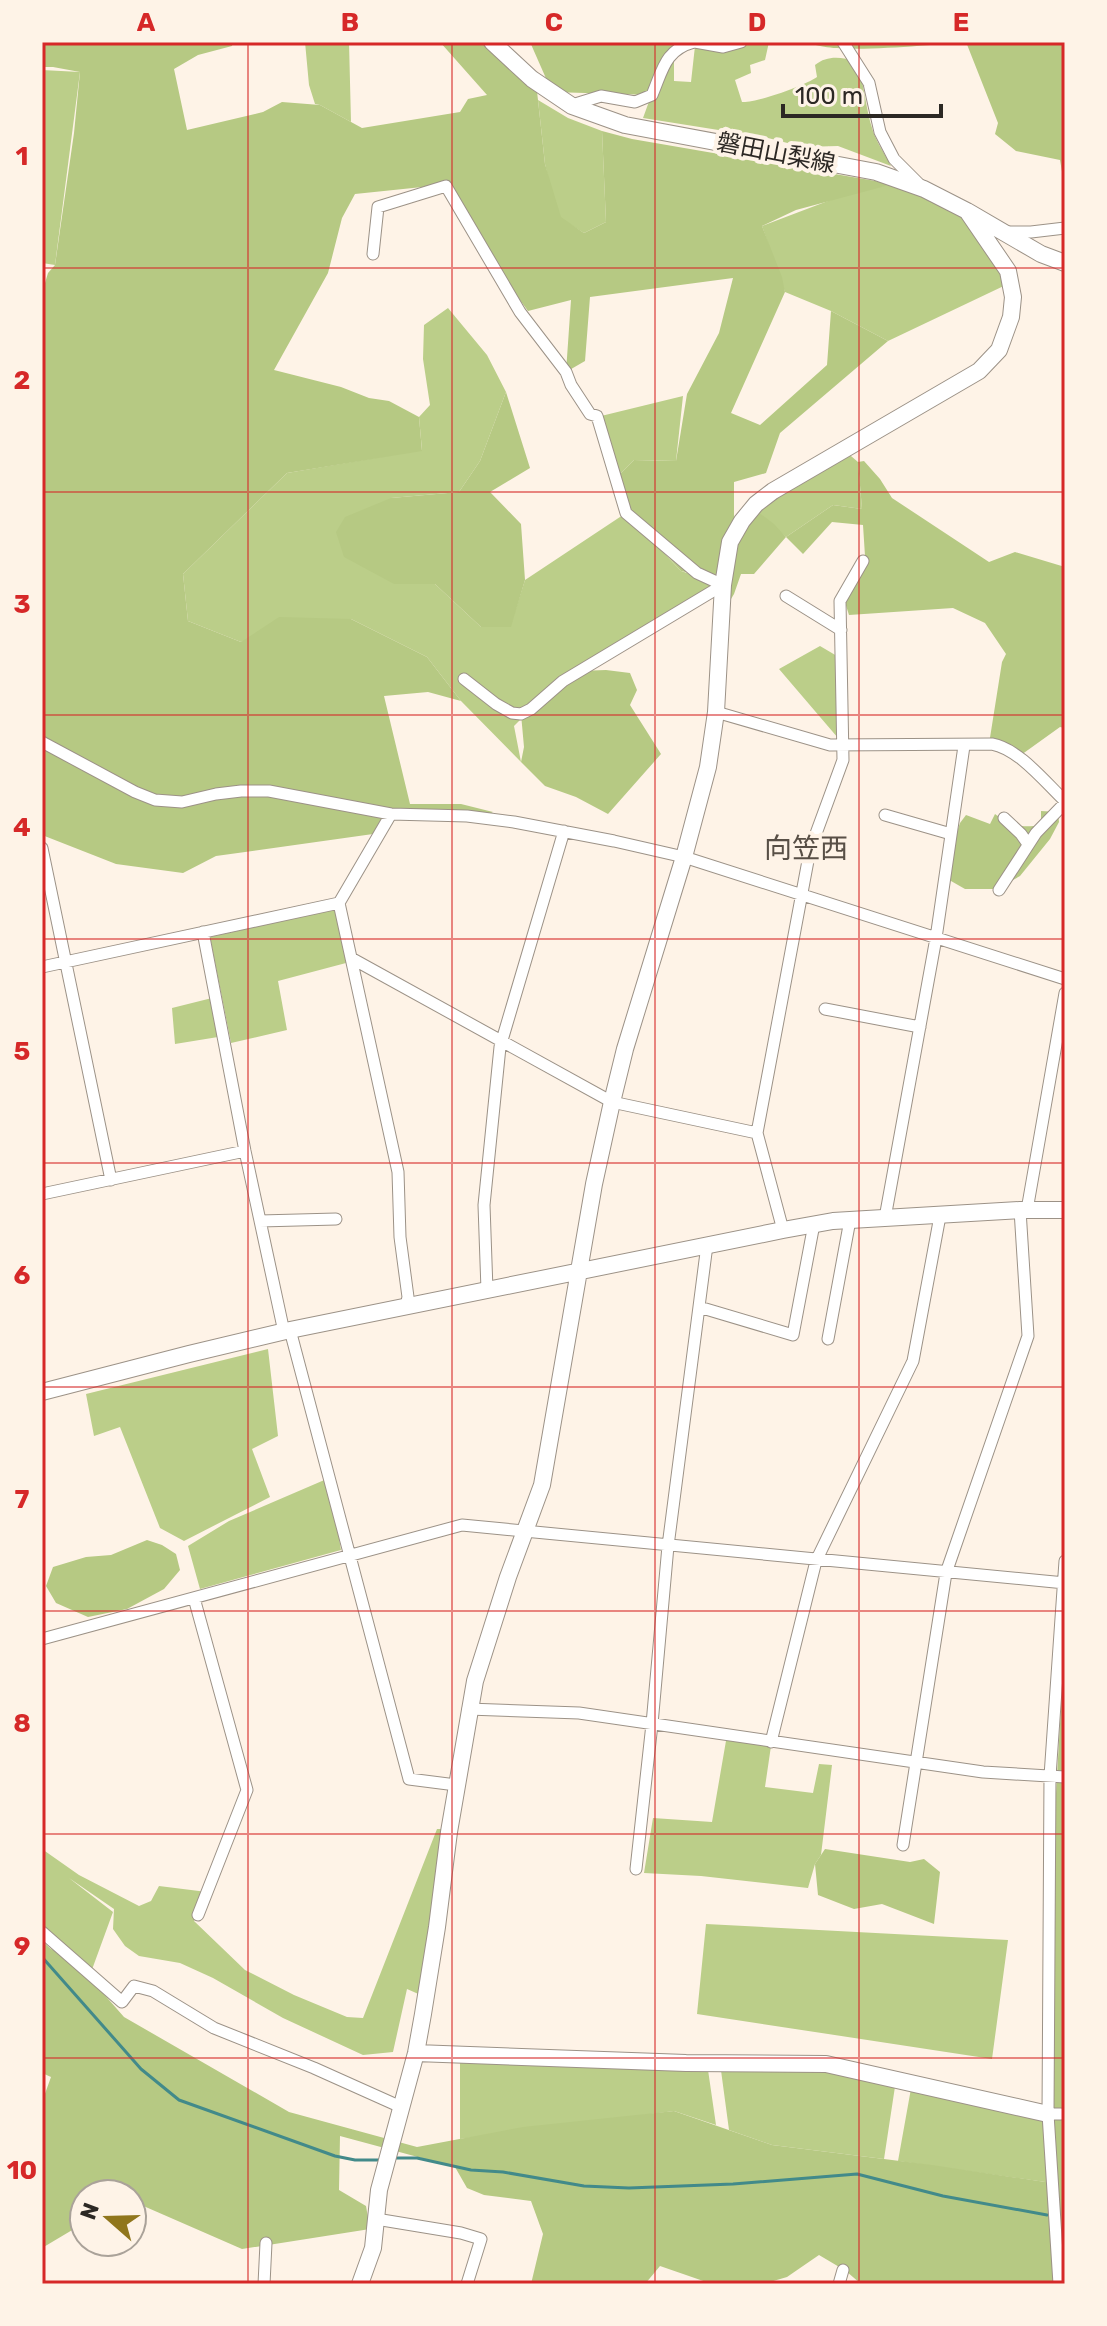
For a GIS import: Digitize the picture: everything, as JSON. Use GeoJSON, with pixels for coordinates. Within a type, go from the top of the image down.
{"type":"FeatureCollection","features":[{"type":"Feature","properties":{"kind":"street","name":"磐田山梨線"},"geometry":{"type":"LineString","coordinates":[[492,42],[532,79],[572,106],[625,125],[876,172],[924,189],[1041,254],[1065,263]]}},
{"type":"Feature","properties":{"kind":"street"},"geometry":{"type":"LineString","coordinates":[[572,106],[601,96],[635,102],[652,95],[670,54],[682,45],[695,42],[723,47],[741,42]]}},
{"type":"Feature","properties":{"kind":"street"},"geometry":{"type":"LineString","coordinates":[[843,42],[869,83],[880,132],[894,159],[924,189]]}},
{"type":"Feature","properties":{"kind":"street"},"geometry":{"type":"LineString","coordinates":[[373,254],[378,207],[446,186],[520,312],[566,372],[590,414],[597,416],[626,513],[697,573],[723,585]]}},
{"type":"Feature","properties":{"kind":"street"},"geometry":{"type":"LineString","coordinates":[[360,2284],[373,2248],[379,2190],[416,2053],[468,1709],[503,1592],[542,1485],[594,1184],[612,1102],[708,767],[716,712],[723,585],[730,542],[756,504],[773,491],[979,371],[999,350],[1011,317],[1013,297],[1008,271],[967,211]]}},
{"type":"Feature","properties":{"kind":"street"},"geometry":{"type":"LineString","coordinates":[[1004,232],[1065,228]]}},
{"type":"Feature","properties":{"kind":"street"},"geometry":{"type":"LineString","coordinates":[[783,1230],[757,1133],[810,850],[843,760],[840,601],[863,561]]}},
{"type":"Feature","properties":{"kind":"street"},"geometry":{"type":"LineString","coordinates":[[464,679],[496,704],[512,713],[521,714],[563,681],[723,585]]}},
{"type":"Feature","properties":{"kind":"street"},"geometry":{"type":"LineString","coordinates":[[786,596],[841,630]]}},
{"type":"Feature","properties":{"kind":"street"},"geometry":{"type":"LineString","coordinates":[[716,712],[830,745],[1004,746],[1065,802],[1028,844],[999,890]]}},
{"type":"Feature","properties":{"kind":"street"},"geometry":{"type":"LineString","coordinates":[[42,742],[155,800],[182,802],[216,794],[269,791],[391,814],[467,816],[564,831],[684,857],[1065,979]]}},
{"type":"Feature","properties":{"kind":"street"},"geometry":{"type":"LineString","coordinates":[[885,1218],[936,938],[964,746]]}},
{"type":"Feature","properties":{"kind":"street"},"geometry":{"type":"LineString","coordinates":[[391,814],[339,903],[398,1172],[400,1237],[408,1297],[406,1306]]}},
{"type":"Feature","properties":{"kind":"street"},"geometry":{"type":"LineString","coordinates":[[885,815],[951,834]]}},
{"type":"Feature","properties":{"kind":"street"},"geometry":{"type":"LineString","coordinates":[[1004,818],[1028,844]]}},
{"type":"Feature","properties":{"kind":"street"},"geometry":{"type":"LineString","coordinates":[[487,1290],[484,1205],[502,1040],[564,831]]}},
{"type":"Feature","properties":{"kind":"street"},"geometry":{"type":"LineString","coordinates":[[42,848],[111,1180]]}},
{"type":"Feature","properties":{"kind":"street"},"geometry":{"type":"LineString","coordinates":[[42,967],[339,903]]}},
{"type":"Feature","properties":{"kind":"street"},"geometry":{"type":"LineString","coordinates":[[203,932],[260,1221],[409,1779],[456,1785]]}},
{"type":"Feature","properties":{"kind":"street"},"geometry":{"type":"LineString","coordinates":[[351,958],[612,1102],[757,1133]]}},
{"type":"Feature","properties":{"kind":"street"},"geometry":{"type":"LineString","coordinates":[[903,1845],[946,1573],[1028,1336],[1023,1210],[1065,993]]}},
{"type":"Feature","properties":{"kind":"street"},"geometry":{"type":"LineString","coordinates":[[825,1009],[920,1027]]}},
{"type":"Feature","properties":{"kind":"street"},"geometry":{"type":"LineString","coordinates":[[42,1194],[245,1151]]}},
{"type":"Feature","properties":{"kind":"street"},"geometry":{"type":"LineString","coordinates":[[42,1392],[287,1331],[814,1224],[1065,1210]]}},
{"type":"Feature","properties":{"kind":"street"},"geometry":{"type":"LineString","coordinates":[[771,1742],[816,1561],[913,1361],[940,1216]]}},
{"type":"Feature","properties":{"kind":"street"},"geometry":{"type":"LineString","coordinates":[[260,1221],[336,1219]]}},
{"type":"Feature","properties":{"kind":"street"},"geometry":{"type":"LineString","coordinates":[[828,1339],[850,1220]]}},
{"type":"Feature","properties":{"kind":"street"},"geometry":{"type":"LineString","coordinates":[[699,1307],[793,1335],[814,1224]]}},
{"type":"Feature","properties":{"kind":"street"},"geometry":{"type":"LineString","coordinates":[[636,1869],[668,1546],[707,1245]]}},
{"type":"Feature","properties":{"kind":"street"},"geometry":{"type":"LineString","coordinates":[[42,1639],[462,1525],[1064,1583]]}},
{"type":"Feature","properties":{"kind":"street"},"geometry":{"type":"LineString","coordinates":[[1059,2284],[1055,2114],[1057,1776],[1065,1561]]}},
{"type":"Feature","properties":{"kind":"street"},"geometry":{"type":"LineString","coordinates":[[194,1598],[247,1790],[198,1915]]}},
{"type":"Feature","properties":{"kind":"street"},"geometry":{"type":"LineString","coordinates":[[468,1709],[579,1713],[983,1772],[1057,1776]]}},
{"type":"Feature","properties":{"kind":"street"},"geometry":{"type":"LineString","coordinates":[[42,1932],[122,2002],[134,1986],[153,1991],[214,2028],[401,2107]]}},
{"type":"Feature","properties":{"kind":"street"},"geometry":{"type":"LineString","coordinates":[[416,2053],[686,2063],[826,2064],[1055,2114]]}},
{"type":"Feature","properties":{"kind":"street"},"geometry":{"type":"LineString","coordinates":[[376,2219],[481,2239],[467,2284]]}},
{"type":"Feature","properties":{"kind":"street"},"geometry":{"type":"LineString","coordinates":[[264,2284],[266,2243]]}},
{"type":"Feature","properties":{"kind":"street"},"geometry":{"type":"LineString","coordinates":[[839,2284],[843,2270]]}},
{"type":"Feature","properties":{"kind":"green space"},"geometry":{"type":"Polygon","coordinates":[[[42,42],[233,42],[232,46],[198,55],[174,69],[187,130],[263,112],[282,102],[320,105],[362,128],[460,112],[468,99],[487,95],[440,42],[492,42],[536,82],[545,164],[561,217],[584,233],[606,222],[602,131],[632,139],[893,184],[796,210],[762,226],[785,292],[731,413],[760,425],[827,365],[831,311],[888,341],[780,433],[766,473],[734,482],[734,519],[753,508],[786,537],[754,574],[741,574],[725,609],[707,577],[681,571],[635,521],[615,479],[634,460],[676,461],[687,394],[719,333],[733,278],[590,297],[585,361],[566,372],[571,300],[528,311],[492,262],[446,186],[355,194],[342,218],[328,273],[274,370],[389,401],[419,417],[422,451],[287,473],[183,574],[188,621],[241,642],[279,617],[351,619],[427,657],[461,701],[428,692],[384,696],[410,804],[461,804],[493,812],[482,818],[395,814],[373,834],[216,856],[183,873],[116,864],[42,835],[42,293],[48,273],[55,265],[80,72],[42,67],[42,42]]]}},
{"type":"Feature","properties":{"kind":"green space"},"geometry":{"type":"Polygon","coordinates":[[[305,42],[349,42],[351,122],[315,104],[309,85],[305,42]]]}},
{"type":"Feature","properties":{"kind":"green space"},"geometry":{"type":"Polygon","coordinates":[[[530,42],[736,42],[682,46],[652,95],[552,92],[530,42]]]}},
{"type":"Feature","properties":{"kind":"green space"},"geometry":{"type":"Polygon","coordinates":[[[769,42],[765,60],[750,65],[751,73],[735,80],[742,102],[768,97],[811,81],[817,77],[815,65],[829,58],[856,61],[873,131],[891,166],[838,146],[803,147],[768,138],[643,118],[651,96],[674,59],[674,81],[691,82],[695,46],[769,42]]]}},
{"type":"Feature","properties":{"kind":"green space"},"geometry":{"type":"Polygon","coordinates":[[[810,42],[966,42],[859,49],[820,46],[810,42]]]}},
{"type":"Feature","properties":{"kind":"green space"},"geometry":{"type":"Polygon","coordinates":[[[966,42],[1065,42],[1065,189],[1060,160],[1016,151],[995,134],[998,123],[966,42]]]}},
{"type":"Feature","properties":{"kind":"green space"},"geometry":{"type":"Polygon","coordinates":[[[42,70],[80,72],[55,265],[42,263],[42,70]]]}},
{"type":"Feature","properties":{"kind":"green space"},"geometry":{"type":"Polygon","coordinates":[[[538,100],[568,118],[602,131],[606,222],[584,233],[557,216],[545,164],[538,100]]]}},
{"type":"Feature","properties":{"kind":"green space"},"geometry":{"type":"Polygon","coordinates":[[[898,183],[971,216],[1010,283],[888,341],[831,311],[785,292],[762,226],[849,193],[898,183]]]}},
{"type":"Feature","properties":{"kind":"green space"},"geometry":{"type":"Polygon","coordinates":[[[448,308],[487,355],[506,392],[480,461],[459,492],[391,498],[394,584],[435,584],[481,627],[510,627],[525,580],[626,513],[681,571],[723,585],[531,709],[514,726],[521,762],[461,701],[427,657],[351,619],[241,642],[188,621],[183,574],[287,473],[422,450],[419,417],[430,405],[423,359],[424,325],[448,308]]]}},
{"type":"Feature","properties":{"kind":"green space"},"geometry":{"type":"Polygon","coordinates":[[[506,392],[530,468],[490,492],[521,524],[525,580],[511,627],[481,627],[435,584],[394,584],[344,557],[336,532],[345,517],[391,498],[459,492],[480,461],[506,392]]]}},
{"type":"Feature","properties":{"kind":"green space"},"geometry":{"type":"Polygon","coordinates":[[[683,396],[676,461],[634,460],[615,479],[597,417],[683,396]]]}},
{"type":"Feature","properties":{"kind":"green space"},"geometry":{"type":"Polygon","coordinates":[[[844,450],[858,462],[862,509],[833,505],[786,537],[753,508],[844,450]]]}},
{"type":"Feature","properties":{"kind":"green space"},"geometry":{"type":"Polygon","coordinates":[[[864,461],[892,498],[989,562],[1015,552],[1065,567],[1065,728],[1060,727],[1021,755],[989,744],[1002,662],[1006,654],[985,623],[953,608],[849,615],[843,596],[865,556],[863,525],[832,522],[803,554],[786,537],[833,505],[862,509],[858,462],[864,461]]]}},
{"type":"Feature","properties":{"kind":"green space"},"geometry":{"type":"Polygon","coordinates":[[[820,646],[842,659],[844,745],[779,669],[820,646]]]}},
{"type":"Feature","properties":{"kind":"green space"},"geometry":{"type":"Polygon","coordinates":[[[579,671],[630,673],[637,690],[630,705],[661,754],[608,814],[576,797],[545,786],[521,762],[524,747],[521,714],[579,671]]]}},
{"type":"Feature","properties":{"kind":"green space"},"geometry":{"type":"Polygon","coordinates":[[[1041,811],[1058,812],[1059,822],[1050,839],[1020,876],[997,889],[965,889],[951,881],[947,862],[960,823],[966,815],[990,824],[995,814],[1012,824],[1028,826],[1041,825],[1041,811]]]}},
{"type":"Feature","properties":{"kind":"green space"},"geometry":{"type":"Polygon","coordinates":[[[337,909],[346,963],[278,981],[287,1030],[231,1043],[210,937],[337,909]]]}},
{"type":"Feature","properties":{"kind":"green space"},"geometry":{"type":"Polygon","coordinates":[[[212,998],[218,1037],[175,1044],[172,1008],[212,998]]]}},
{"type":"Feature","properties":{"kind":"green space"},"geometry":{"type":"Polygon","coordinates":[[[268,1349],[278,1436],[252,1449],[270,1497],[184,1541],[160,1528],[120,1427],[94,1436],[86,1394],[268,1349]]]}},
{"type":"Feature","properties":{"kind":"green space"},"geometry":{"type":"Polygon","coordinates":[[[329,1478],[341,1550],[200,1589],[188,1546],[229,1521],[329,1478]]]}},
{"type":"Feature","properties":{"kind":"green space"},"geometry":{"type":"Polygon","coordinates":[[[147,1540],[176,1554],[180,1570],[164,1589],[127,1609],[88,1617],[56,1603],[46,1586],[53,1567],[86,1557],[111,1555],[147,1540]]]}},
{"type":"Feature","properties":{"kind":"green space"},"geometry":{"type":"Polygon","coordinates":[[[1065,1637],[1064,2284],[1049,2125],[1049,1915],[1065,1637]]]}},
{"type":"Feature","properties":{"kind":"green space"},"geometry":{"type":"Polygon","coordinates":[[[727,1735],[771,1746],[765,1787],[813,1793],[819,1764],[832,1765],[821,1855],[808,1888],[644,1873],[653,1818],[712,1822],[727,1735]]]}},
{"type":"Feature","properties":{"kind":"green space"},"geometry":{"type":"Polygon","coordinates":[[[437,1829],[443,1829],[423,1996],[407,1989],[393,2052],[363,2055],[283,2018],[180,1963],[139,1956],[125,1946],[113,1929],[114,1909],[69,1878],[113,1912],[90,1975],[42,1932],[42,1849],[79,1875],[139,1906],[151,1901],[159,1886],[207,1892],[194,1921],[245,1970],[347,2017],[363,2018],[437,1829]]]}},
{"type":"Feature","properties":{"kind":"green space"},"geometry":{"type":"Polygon","coordinates":[[[825,1849],[910,1862],[924,1859],[940,1872],[934,1924],[882,1904],[854,1909],[818,1895],[815,1864],[825,1849]]]}},
{"type":"Feature","properties":{"kind":"green space"},"geometry":{"type":"Polygon","coordinates":[[[706,1924],[1008,1940],[992,2059],[697,2014],[706,1924]]]}},
{"type":"Feature","properties":{"kind":"green space"},"geometry":{"type":"Polygon","coordinates":[[[42,1941],[73,1959],[124,2017],[289,2112],[417,2147],[523,2127],[674,2111],[772,2145],[1052,2183],[1059,2284],[861,2284],[819,2255],[787,2277],[763,2284],[712,2284],[660,2266],[645,2284],[531,2284],[543,2234],[531,2201],[484,2195],[467,2188],[455,2167],[340,2136],[339,2190],[366,2206],[370,2229],[242,2249],[148,2208],[148,2178],[68,2178],[68,2233],[42,2248],[42,2102],[51,2077],[42,2073],[42,1941]]]}},
{"type":"Feature","properties":{"kind":"green space"},"geometry":{"type":"Polygon","coordinates":[[[460,2055],[707,2063],[716,2125],[674,2111],[460,2139],[460,2055]]]}},
{"type":"Feature","properties":{"kind":"green space"},"geometry":{"type":"Polygon","coordinates":[[[720,2063],[826,2064],[896,2080],[884,2159],[772,2145],[729,2130],[720,2063]]]}},
{"type":"Feature","properties":{"kind":"green space"},"geometry":{"type":"Polygon","coordinates":[[[912,2083],[1048,2114],[1052,2183],[898,2161],[912,2083]]]}},
{"type":"Feature","properties":{"kind":"waterway"},"geometry":{"type":"LineString","coordinates":[[42,1957],[141,2069],[179,2100],[335,2156],[382,2160]]}},
{"type":"Feature","properties":{"kind":"waterway"},"geometry":{"type":"LineString","coordinates":[[394,2158],[417,2158],[471,2170],[503,2172],[584,2186],[629,2188],[857,2174],[943,2196],[1047,2215]]}},
{"type":"Feature","properties":{"kind":"district","name":"向笠西"},"geometry":{"type":"Point","coordinates":[806,848]}}]}
